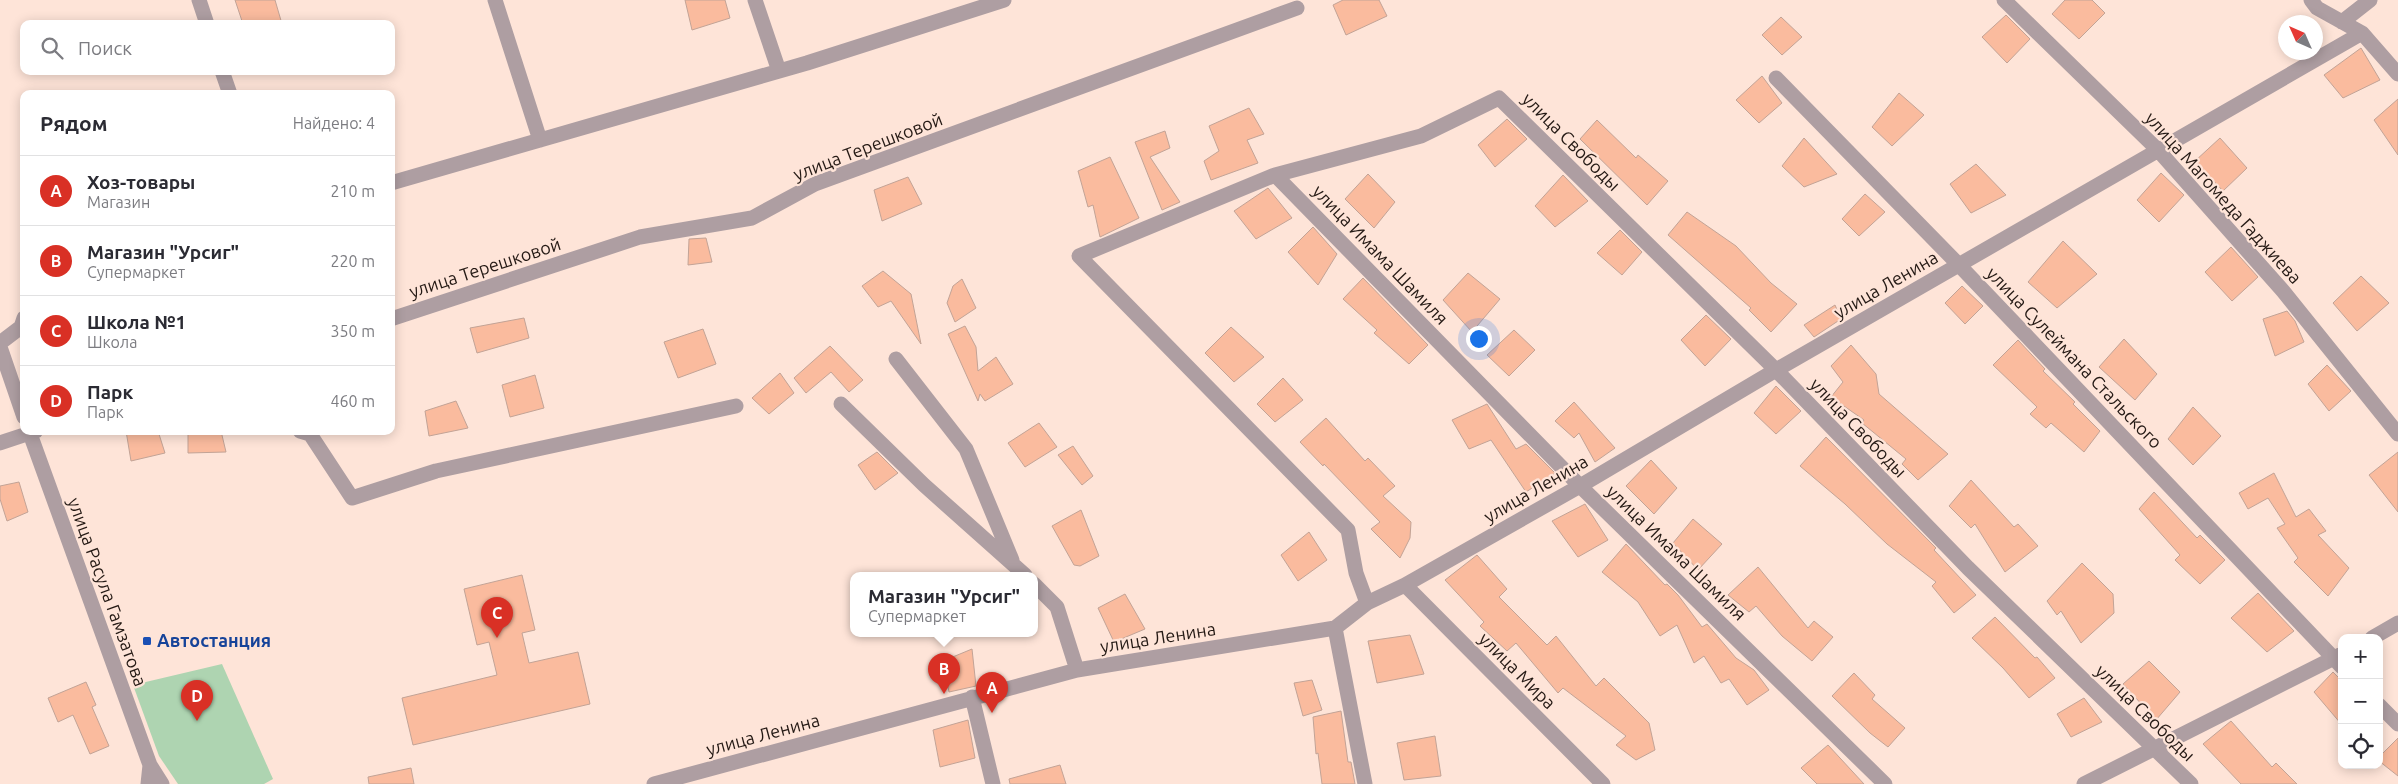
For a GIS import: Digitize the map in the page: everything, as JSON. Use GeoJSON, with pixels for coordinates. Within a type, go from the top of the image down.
{"type":"FeatureCollection","features":[{"type":"Feature","properties":{"kind":"street"},"geometry":{"type":"LineString","coordinates":[[199,0],[206,20]]}},
{"type":"Feature","properties":{"kind":"street"},"geometry":{"type":"LineString","coordinates":[[495,0],[540,140]]}},
{"type":"Feature","properties":{"kind":"street"},"geometry":{"type":"LineString","coordinates":[[755,0],[779,71]]}},
{"type":"Feature","properties":{"kind":"street"},"geometry":{"type":"LineString","coordinates":[[395,182],[779,71],[1004,0]]}},
{"type":"Feature","properties":{"kind":"street","name":"улица Магомеда Гаджиева"},"geometry":{"type":"LineString","coordinates":[[2004,0],[2158,150],[2283,291],[2398,434]]}},
{"type":"Feature","properties":{"kind":"street"},"geometry":{"type":"LineString","coordinates":[[2311,0],[2317,8],[2362,33],[2398,74]]}},
{"type":"Feature","properties":{"kind":"street"},"geometry":{"type":"LineString","coordinates":[[2342,22],[2370,0]]}},
{"type":"Feature","properties":{"kind":"street","name":"улица Терешковой"},"geometry":{"type":"LineString","coordinates":[[395,318],[640,236],[752,218],[815,184],[1297,8]]}},
{"type":"Feature","properties":{"kind":"street","name":"улица Ленина"},"geometry":{"type":"LineString","coordinates":[[654,784],[1077,670],[1335,628],[1367,603],[1405,585],[1580,486],[1776,370],[2362,33]]}},
{"type":"Feature","properties":{"kind":"street"},"geometry":{"type":"LineString","coordinates":[[223,75],[229,90]]}},
{"type":"Feature","properties":{"kind":"street","name":"улица Сулеймана Стальского"},"geometry":{"type":"LineString","coordinates":[[1776,78],[1959,265],[2338,659]]}},
{"type":"Feature","properties":{"kind":"street","name":"улица Свободы"},"geometry":{"type":"LineString","coordinates":[[1275,175],[1421,136],[1499,98],[1776,370],[1968,568],[2191,784]]}},
{"type":"Feature","properties":{"kind":"street"},"geometry":{"type":"LineString","coordinates":[[1275,175],[1079,256],[1348,530],[1356,573],[1367,603]]}},
{"type":"Feature","properties":{"kind":"street","name":"улица Имама Шамиля"},"geometry":{"type":"LineString","coordinates":[[1275,175],[1580,486],[1885,784]]}},
{"type":"Feature","properties":{"kind":"street"},"geometry":{"type":"LineString","coordinates":[[20,328],[0,345],[20,405]]}},
{"type":"Feature","properties":{"kind":"street"},"geometry":{"type":"LineString","coordinates":[[896,359],[966,449],[1013,564]]}},
{"type":"Feature","properties":{"kind":"street"},"geometry":{"type":"LineString","coordinates":[[841,404],[924,485],[1022,572]]}},
{"type":"Feature","properties":{"kind":"street"},"geometry":{"type":"LineString","coordinates":[[311,435],[352,498],[436,471],[736,406]]}},
{"type":"Feature","properties":{"kind":"street"},"geometry":{"type":"LineString","coordinates":[[0,443],[23,435]]}},
{"type":"Feature","properties":{"kind":"street","name":"улица Расула Гамзатова"},"geometry":{"type":"LineString","coordinates":[[32,435],[150,764],[162,784]]}},
{"type":"Feature","properties":{"kind":"street","name":"улица Мира"},"geometry":{"type":"LineString","coordinates":[[1405,585],[1603,784]]}},
{"type":"Feature","properties":{"kind":"street"},"geometry":{"type":"LineString","coordinates":[[1038,588],[1057,607],[1077,670]]}},
{"type":"Feature","properties":{"kind":"street"},"geometry":{"type":"LineString","coordinates":[[2379,634],[2398,623]]}},
{"type":"Feature","properties":{"kind":"street"},"geometry":{"type":"LineString","coordinates":[[1335,628],[1365,784]]}},
{"type":"Feature","properties":{"kind":"street"},"geometry":{"type":"LineString","coordinates":[[2084,784],[2338,660]]}},
{"type":"Feature","properties":{"kind":"street"},"geometry":{"type":"LineString","coordinates":[[972,697],[993,784]]}},
{"type":"Feature","properties":{"kind":"street"},"geometry":{"type":"LineString","coordinates":[[2383,709],[2398,724]]}},
{"type":"Feature","properties":{"kind":"street","name":"улица Расула Гамзатова"},"geometry":{"type":"LineString","coordinates":[[148,784],[150,764]]}},
{"type":"Feature","properties":{"kind":"green space"},"geometry":{"type":"Polygon","coordinates":[[[222,664],[273,779],[264,784],[178,784],[159,756],[133,685],[222,664]]]}},
{"type":"Feature","properties":{"kind":"building"},"geometry":{"type":"Polygon","coordinates":[[[235,0],[275,0],[281,20],[242,20],[235,0]]]}},
{"type":"Feature","properties":{"kind":"building"},"geometry":{"type":"Polygon","coordinates":[[[685,0],[725,0],[730,18],[692,30],[685,0]]]}},
{"type":"Feature","properties":{"kind":"building"},"geometry":{"type":"Polygon","coordinates":[[[1343,0],[1379,0],[1387,16],[1346,35],[1333,5],[1343,0]]]}},
{"type":"Feature","properties":{"kind":"building"},"geometry":{"type":"Polygon","coordinates":[[[2065,0],[2092,0],[2105,13],[2079,39],[2052,14],[2065,0]]]}},
{"type":"Feature","properties":{"kind":"building"},"geometry":{"type":"Polygon","coordinates":[[[2006,15],[2030,39],[2007,63],[1982,37],[2006,15]]]}},
{"type":"Feature","properties":{"kind":"building"},"geometry":{"type":"Polygon","coordinates":[[[1781,17],[1802,37],[1782,55],[1762,35],[1781,17]]]}},
{"type":"Feature","properties":{"kind":"building"},"geometry":{"type":"Polygon","coordinates":[[[2361,48],[2380,80],[2343,98],[2324,75],[2361,48]]]}},
{"type":"Feature","properties":{"kind":"building"},"geometry":{"type":"Polygon","coordinates":[[[1762,76],[1782,103],[1759,123],[1736,100],[1762,76]]]}},
{"type":"Feature","properties":{"kind":"building"},"geometry":{"type":"Polygon","coordinates":[[[1899,93],[1924,115],[1892,146],[1872,127],[1899,93]]]}},
{"type":"Feature","properties":{"kind":"building"},"geometry":{"type":"Polygon","coordinates":[[[2398,99],[2398,155],[2374,120],[2398,99]]]}},
{"type":"Feature","properties":{"kind":"building"},"geometry":{"type":"Polygon","coordinates":[[[1249,108],[1264,134],[1247,140],[1258,163],[1211,180],[1204,161],[1219,151],[1209,126],[1249,108]]]}},
{"type":"Feature","properties":{"kind":"building"},"geometry":{"type":"Polygon","coordinates":[[[1507,119],[1527,139],[1495,167],[1478,145],[1507,119]]]}},
{"type":"Feature","properties":{"kind":"building"},"geometry":{"type":"Polygon","coordinates":[[[1597,120],[1636,158],[1638,155],[1668,181],[1647,205],[1580,139],[1597,120]]]}},
{"type":"Feature","properties":{"kind":"building"},"geometry":{"type":"Polygon","coordinates":[[[1165,131],[1170,148],[1150,157],[1180,202],[1162,210],[1135,142],[1165,131]]]}},
{"type":"Feature","properties":{"kind":"building"},"geometry":{"type":"Polygon","coordinates":[[[1804,138],[1837,174],[1804,187],[1782,166],[1804,138]]]}},
{"type":"Feature","properties":{"kind":"building"},"geometry":{"type":"Polygon","coordinates":[[[2220,138],[2247,168],[2223,191],[2195,161],[2220,138]]]}},
{"type":"Feature","properties":{"kind":"building"},"geometry":{"type":"Polygon","coordinates":[[[1110,157],[1139,218],[1100,237],[1093,205],[1088,207],[1078,171],[1110,157]]]}},
{"type":"Feature","properties":{"kind":"building"},"geometry":{"type":"Polygon","coordinates":[[[1976,164],[2006,195],[1971,213],[1950,184],[1976,164]]]}},
{"type":"Feature","properties":{"kind":"building"},"geometry":{"type":"Polygon","coordinates":[[[2161,173],[2184,195],[2159,222],[2137,200],[2161,173]]]}},
{"type":"Feature","properties":{"kind":"building"},"geometry":{"type":"Polygon","coordinates":[[[1368,174],[1395,202],[1374,228],[1345,199],[1368,174]]]}},
{"type":"Feature","properties":{"kind":"building"},"geometry":{"type":"Polygon","coordinates":[[[1563,175],[1588,201],[1555,227],[1535,206],[1563,175]]]}},
{"type":"Feature","properties":{"kind":"building"},"geometry":{"type":"Polygon","coordinates":[[[908,177],[922,204],[882,221],[874,190],[908,177]]]}},
{"type":"Feature","properties":{"kind":"building"},"geometry":{"type":"Polygon","coordinates":[[[1268,188],[1292,218],[1256,239],[1234,211],[1268,188]]]}},
{"type":"Feature","properties":{"kind":"building"},"geometry":{"type":"Polygon","coordinates":[[[1865,194],[1885,212],[1859,236],[1842,219],[1865,194]]]}},
{"type":"Feature","properties":{"kind":"building"},"geometry":{"type":"Polygon","coordinates":[[[1687,212],[1736,246],[1771,283],[1797,304],[1771,332],[1749,310],[1751,308],[1668,235],[1687,212]]]}},
{"type":"Feature","properties":{"kind":"building"},"geometry":{"type":"Polygon","coordinates":[[[1313,227],[1337,254],[1318,285],[1288,252],[1313,227]]]}},
{"type":"Feature","properties":{"kind":"building"},"geometry":{"type":"Polygon","coordinates":[[[1620,230],[1642,252],[1622,275],[1597,253],[1620,230]]]}},
{"type":"Feature","properties":{"kind":"building"},"geometry":{"type":"Polygon","coordinates":[[[706,238],[712,262],[688,265],[689,239],[706,238]]]}},
{"type":"Feature","properties":{"kind":"building"},"geometry":{"type":"Polygon","coordinates":[[[2063,241],[2097,274],[2057,308],[2028,282],[2063,241]]]}},
{"type":"Feature","properties":{"kind":"building"},"geometry":{"type":"Polygon","coordinates":[[[2231,247],[2258,277],[2232,301],[2205,272],[2231,247]]]}},
{"type":"Feature","properties":{"kind":"building"},"geometry":{"type":"Polygon","coordinates":[[[883,271],[911,294],[921,344],[891,301],[878,307],[862,286],[883,271]]]}},
{"type":"Feature","properties":{"kind":"building"},"geometry":{"type":"Polygon","coordinates":[[[1468,273],[1500,299],[1472,332],[1443,300],[1468,273]]]}},
{"type":"Feature","properties":{"kind":"building"},"geometry":{"type":"Polygon","coordinates":[[[2361,276],[2389,303],[2357,331],[2333,303],[2361,276]]]}},
{"type":"Feature","properties":{"kind":"building"},"geometry":{"type":"Polygon","coordinates":[[[1363,278],[1428,345],[1409,364],[1374,333],[1377,330],[1343,299],[1363,278]]]}},
{"type":"Feature","properties":{"kind":"building"},"geometry":{"type":"Polygon","coordinates":[[[962,279],[976,308],[955,322],[947,303],[953,286],[962,279]]]}},
{"type":"Feature","properties":{"kind":"building"},"geometry":{"type":"Polygon","coordinates":[[[1962,286],[1983,306],[1965,324],[1945,303],[1962,286]]]}},
{"type":"Feature","properties":{"kind":"building"},"geometry":{"type":"Polygon","coordinates":[[[1835,305],[1841,319],[1814,337],[1804,325],[1835,305]]]}},
{"type":"Feature","properties":{"kind":"building"},"geometry":{"type":"Polygon","coordinates":[[[2287,311],[2295,321],[2304,342],[2275,356],[2263,319],[2287,311]]]}},
{"type":"Feature","properties":{"kind":"building"},"geometry":{"type":"Polygon","coordinates":[[[1706,315],[1731,339],[1705,366],[1681,340],[1706,315]]]}},
{"type":"Feature","properties":{"kind":"building"},"geometry":{"type":"Polygon","coordinates":[[[524,318],[529,338],[477,353],[470,328],[524,318]]]}},
{"type":"Feature","properties":{"kind":"building"},"geometry":{"type":"Polygon","coordinates":[[[965,326],[976,347],[978,371],[996,357],[1013,384],[985,401],[980,394],[978,401],[948,334],[965,326]]]}},
{"type":"Feature","properties":{"kind":"building"},"geometry":{"type":"Polygon","coordinates":[[[1231,327],[1264,357],[1234,382],[1205,353],[1231,327]]]}},
{"type":"Feature","properties":{"kind":"building"},"geometry":{"type":"Polygon","coordinates":[[[703,329],[716,364],[678,378],[664,342],[703,329]]]}},
{"type":"Feature","properties":{"kind":"building"},"geometry":{"type":"Polygon","coordinates":[[[1514,330],[1535,350],[1509,376],[1487,355],[1514,330]]]}},
{"type":"Feature","properties":{"kind":"building"},"geometry":{"type":"Polygon","coordinates":[[[2124,339],[2157,374],[2135,400],[2099,367],[2124,339]]]}},
{"type":"Feature","properties":{"kind":"building"},"geometry":{"type":"Polygon","coordinates":[[[2018,340],[2045,369],[2043,371],[2075,402],[2073,404],[2100,431],[2084,452],[2051,423],[2046,428],[2030,414],[2037,407],[1993,365],[2018,340]]]}},
{"type":"Feature","properties":{"kind":"building"},"geometry":{"type":"Polygon","coordinates":[[[1851,345],[1876,374],[1879,394],[1948,454],[1918,480],[1902,464],[1906,459],[1862,423],[1864,420],[1831,397],[1843,382],[1831,366],[1851,345]]]}},
{"type":"Feature","properties":{"kind":"building"},"geometry":{"type":"Polygon","coordinates":[[[830,346],[863,380],[849,392],[831,372],[806,393],[794,378],[830,346]]]}},
{"type":"Feature","properties":{"kind":"building"},"geometry":{"type":"Polygon","coordinates":[[[2327,365],[2351,391],[2329,411],[2308,384],[2327,365]]]}},
{"type":"Feature","properties":{"kind":"building"},"geometry":{"type":"Polygon","coordinates":[[[780,373],[794,393],[769,414],[752,398],[780,373]]]}},
{"type":"Feature","properties":{"kind":"building"},"geometry":{"type":"Polygon","coordinates":[[[535,375],[544,408],[510,417],[502,385],[535,375]]]}},
{"type":"Feature","properties":{"kind":"building"},"geometry":{"type":"Polygon","coordinates":[[[1283,378],[1303,400],[1275,422],[1257,404],[1283,378]]]}},
{"type":"Feature","properties":{"kind":"building"},"geometry":{"type":"Polygon","coordinates":[[[1776,386],[1801,411],[1776,434],[1754,413],[1776,386]]]}},
{"type":"Feature","properties":{"kind":"building"},"geometry":{"type":"Polygon","coordinates":[[[456,401],[468,428],[429,436],[425,411],[456,401]]]}},
{"type":"Feature","properties":{"kind":"building"},"geometry":{"type":"Polygon","coordinates":[[[1574,402],[1615,448],[1595,462],[1579,433],[1574,438],[1555,421],[1574,402]]]}},
{"type":"Feature","properties":{"kind":"building"},"geometry":{"type":"Polygon","coordinates":[[[1487,404],[1516,449],[1526,444],[1555,473],[1526,492],[1491,440],[1469,449],[1452,420],[1487,404]]]}},
{"type":"Feature","properties":{"kind":"building"},"geometry":{"type":"Polygon","coordinates":[[[2193,407],[2221,436],[2193,465],[2168,439],[2193,407]]]}},
{"type":"Feature","properties":{"kind":"building"},"geometry":{"type":"Polygon","coordinates":[[[1326,418],[1365,461],[1368,458],[1395,486],[1383,496],[1411,522],[1410,538],[1400,558],[1371,529],[1380,522],[1300,442],[1326,418]]]}},
{"type":"Feature","properties":{"kind":"building"},"geometry":{"type":"Polygon","coordinates":[[[1039,423],[1057,447],[1025,467],[1008,443],[1039,423]]]}},
{"type":"Feature","properties":{"kind":"building"},"geometry":{"type":"Polygon","coordinates":[[[127,435],[159,435],[165,453],[131,461],[127,435]]]}},
{"type":"Feature","properties":{"kind":"building"},"geometry":{"type":"Polygon","coordinates":[[[188,435],[222,435],[226,452],[188,453],[188,435]]]}},
{"type":"Feature","properties":{"kind":"building"},"geometry":{"type":"Polygon","coordinates":[[[1826,437],[1936,548],[1934,550],[1976,595],[1954,613],[1932,586],[1936,582],[1887,544],[1845,504],[1800,466],[1826,437]]]}},
{"type":"Feature","properties":{"kind":"building"},"geometry":{"type":"Polygon","coordinates":[[[1073,446],[1093,476],[1082,485],[1058,455],[1073,446]]]}},
{"type":"Feature","properties":{"kind":"building"},"geometry":{"type":"Polygon","coordinates":[[[877,452],[898,473],[875,490],[858,465],[877,452]]]}},
{"type":"Feature","properties":{"kind":"building"},"geometry":{"type":"Polygon","coordinates":[[[2398,452],[2398,512],[2369,475],[2398,452]]]}},
{"type":"Feature","properties":{"kind":"building"},"geometry":{"type":"Polygon","coordinates":[[[1651,460],[1677,488],[1654,514],[1626,486],[1651,460]]]}},
{"type":"Feature","properties":{"kind":"building"},"geometry":{"type":"Polygon","coordinates":[[[2274,473],[2296,517],[2309,509],[2326,531],[2318,535],[2349,568],[2328,596],[2294,562],[2298,558],[2277,528],[2285,524],[2268,498],[2248,509],[2239,493],[2274,473]]]}},
{"type":"Feature","properties":{"kind":"building"},"geometry":{"type":"Polygon","coordinates":[[[1971,480],[2014,527],[2018,524],[2038,546],[2005,572],[1975,524],[1971,528],[1949,506],[1971,480]]]}},
{"type":"Feature","properties":{"kind":"building"},"geometry":{"type":"Polygon","coordinates":[[[19,482],[28,512],[7,521],[0,499],[0,486],[19,482]]]}},
{"type":"Feature","properties":{"kind":"building"},"geometry":{"type":"Polygon","coordinates":[[[2154,492],[2197,538],[2200,535],[2225,560],[2200,584],[2175,560],[2180,555],[2139,509],[2154,492]]]}},
{"type":"Feature","properties":{"kind":"building"},"geometry":{"type":"Polygon","coordinates":[[[1585,504],[1608,540],[1578,557],[1552,521],[1585,504]]]}},
{"type":"Feature","properties":{"kind":"building"},"geometry":{"type":"Polygon","coordinates":[[[1081,510],[1099,556],[1080,566],[1074,565],[1052,526],[1081,510]]]}},
{"type":"Feature","properties":{"kind":"building"},"geometry":{"type":"Polygon","coordinates":[[[1693,519],[1722,544],[1698,570],[1673,543],[1693,519]]]}},
{"type":"Feature","properties":{"kind":"building"},"geometry":{"type":"Polygon","coordinates":[[[1309,532],[1327,560],[1298,581],[1281,555],[1309,532]]]}},
{"type":"Feature","properties":{"kind":"building"},"geometry":{"type":"Polygon","coordinates":[[[1626,544],[1665,585],[1667,584],[1678,595],[1702,627],[1707,624],[1736,658],[1754,670],[1769,690],[1747,705],[1729,679],[1721,683],[1704,656],[1694,663],[1677,625],[1660,636],[1638,602],[1602,572],[1626,544]]]}},
{"type":"Feature","properties":{"kind":"building"},"geometry":{"type":"Polygon","coordinates":[[[1477,555],[1507,589],[1499,597],[1547,645],[1556,636],[1596,686],[1604,678],[1649,723],[1655,750],[1636,760],[1616,745],[1626,736],[1563,688],[1558,693],[1516,643],[1507,651],[1480,626],[1484,622],[1445,580],[1477,555]]]}},
{"type":"Feature","properties":{"kind":"building"},"geometry":{"type":"Polygon","coordinates":[[[2082,563],[2113,594],[2114,613],[2081,643],[2061,611],[2057,615],[2047,601],[2082,563]]]}},
{"type":"Feature","properties":{"kind":"building"},"geometry":{"type":"Polygon","coordinates":[[[1758,567],[1808,628],[1814,621],[1833,637],[1812,661],[1782,636],[1756,606],[1749,612],[1728,595],[1758,567]]]}},
{"type":"Feature","properties":{"kind":"building"},"geometry":{"type":"Polygon","coordinates":[[[522,575],[535,630],[522,633],[529,663],[578,652],[590,704],[413,745],[402,698],[497,675],[489,642],[477,645],[464,589],[522,575]]]}},
{"type":"Feature","properties":{"kind":"building"},"geometry":{"type":"Polygon","coordinates":[[[2258,593],[2294,631],[2267,652],[2231,618],[2258,593]]]}},
{"type":"Feature","properties":{"kind":"building"},"geometry":{"type":"Polygon","coordinates":[[[1125,594],[1145,629],[1114,642],[1098,608],[1125,594]]]}},
{"type":"Feature","properties":{"kind":"building"},"geometry":{"type":"Polygon","coordinates":[[[1995,617],[2035,658],[2037,657],[2055,678],[2029,698],[2003,668],[1972,638],[1995,617]]]}},
{"type":"Feature","properties":{"kind":"building"},"geometry":{"type":"Polygon","coordinates":[[[1410,635],[1424,674],[1377,683],[1368,641],[1410,635]]]}},
{"type":"Feature","properties":{"kind":"building"},"geometry":{"type":"Polygon","coordinates":[[[972,649],[976,686],[949,692],[943,661],[972,649]]]}},
{"type":"Feature","properties":{"kind":"building"},"geometry":{"type":"Polygon","coordinates":[[[2149,661],[2180,692],[2156,720],[2123,684],[2149,661]]]}},
{"type":"Feature","properties":{"kind":"building"},"geometry":{"type":"Polygon","coordinates":[[[2333,672],[2338,677],[2338,720],[2314,692],[2333,672]]]}},
{"type":"Feature","properties":{"kind":"building"},"geometry":{"type":"Polygon","coordinates":[[[1854,673],[1875,695],[1872,699],[1905,728],[1888,747],[1870,733],[1832,696],[1854,673]]]}},
{"type":"Feature","properties":{"kind":"building"},"geometry":{"type":"Polygon","coordinates":[[[1312,680],[1322,710],[1303,716],[1294,683],[1312,680]]]}},
{"type":"Feature","properties":{"kind":"building"},"geometry":{"type":"Polygon","coordinates":[[[86,682],[96,705],[92,707],[109,746],[90,754],[73,715],[58,722],[48,698],[86,682]]]}},
{"type":"Feature","properties":{"kind":"building"},"geometry":{"type":"Polygon","coordinates":[[[2084,698],[2102,722],[2071,737],[2057,714],[2084,698]]]}},
{"type":"Feature","properties":{"kind":"building"},"geometry":{"type":"Polygon","coordinates":[[[1341,711],[1348,762],[1351,762],[1355,784],[1322,784],[1318,753],[1316,754],[1313,717],[1341,711]]]}},
{"type":"Feature","properties":{"kind":"building"},"geometry":{"type":"Polygon","coordinates":[[[968,720],[975,758],[940,767],[933,730],[968,720]]]}},
{"type":"Feature","properties":{"kind":"building"},"geometry":{"type":"Polygon","coordinates":[[[2231,721],[2272,767],[2276,763],[2297,784],[2241,784],[2203,744],[2231,721]]]}},
{"type":"Feature","properties":{"kind":"building"},"geometry":{"type":"Polygon","coordinates":[[[1435,736],[1441,776],[1404,780],[1397,743],[1435,736]]]}},
{"type":"Feature","properties":{"kind":"building"},"geometry":{"type":"Polygon","coordinates":[[[2398,738],[2398,776],[2383,764],[2383,753],[2398,738]]]}},
{"type":"Feature","properties":{"kind":"building"},"geometry":{"type":"Polygon","coordinates":[[[1828,745],[1864,784],[1817,784],[1801,768],[1828,745]]]}},
{"type":"Feature","properties":{"kind":"building"},"geometry":{"type":"Polygon","coordinates":[[[1060,765],[1066,784],[1010,784],[1009,779],[1060,765]]]}},
{"type":"Feature","properties":{"kind":"building"},"geometry":{"type":"Polygon","coordinates":[[[411,768],[414,784],[369,784],[368,777],[411,768]]]}},
{"type":"Feature","properties":{"kind":"place","name":"Школа №1"},"geometry":{"type":"Point","coordinates":[497,638]}},
{"type":"Feature","properties":{"kind":"place","name":"Автостанция"},"geometry":{"type":"Point","coordinates":[147,641]}},
{"type":"Feature","properties":{"kind":"place","name":"Магазин \"Урсиг\""},"geometry":{"type":"Point","coordinates":[944,694]}},
{"type":"Feature","properties":{"kind":"place","name":"Хоз-товары"},"geometry":{"type":"Point","coordinates":[992,713]}},
{"type":"Feature","properties":{"kind":"place","name":"Парк"},"geometry":{"type":"Point","coordinates":[197,721]}}]}
